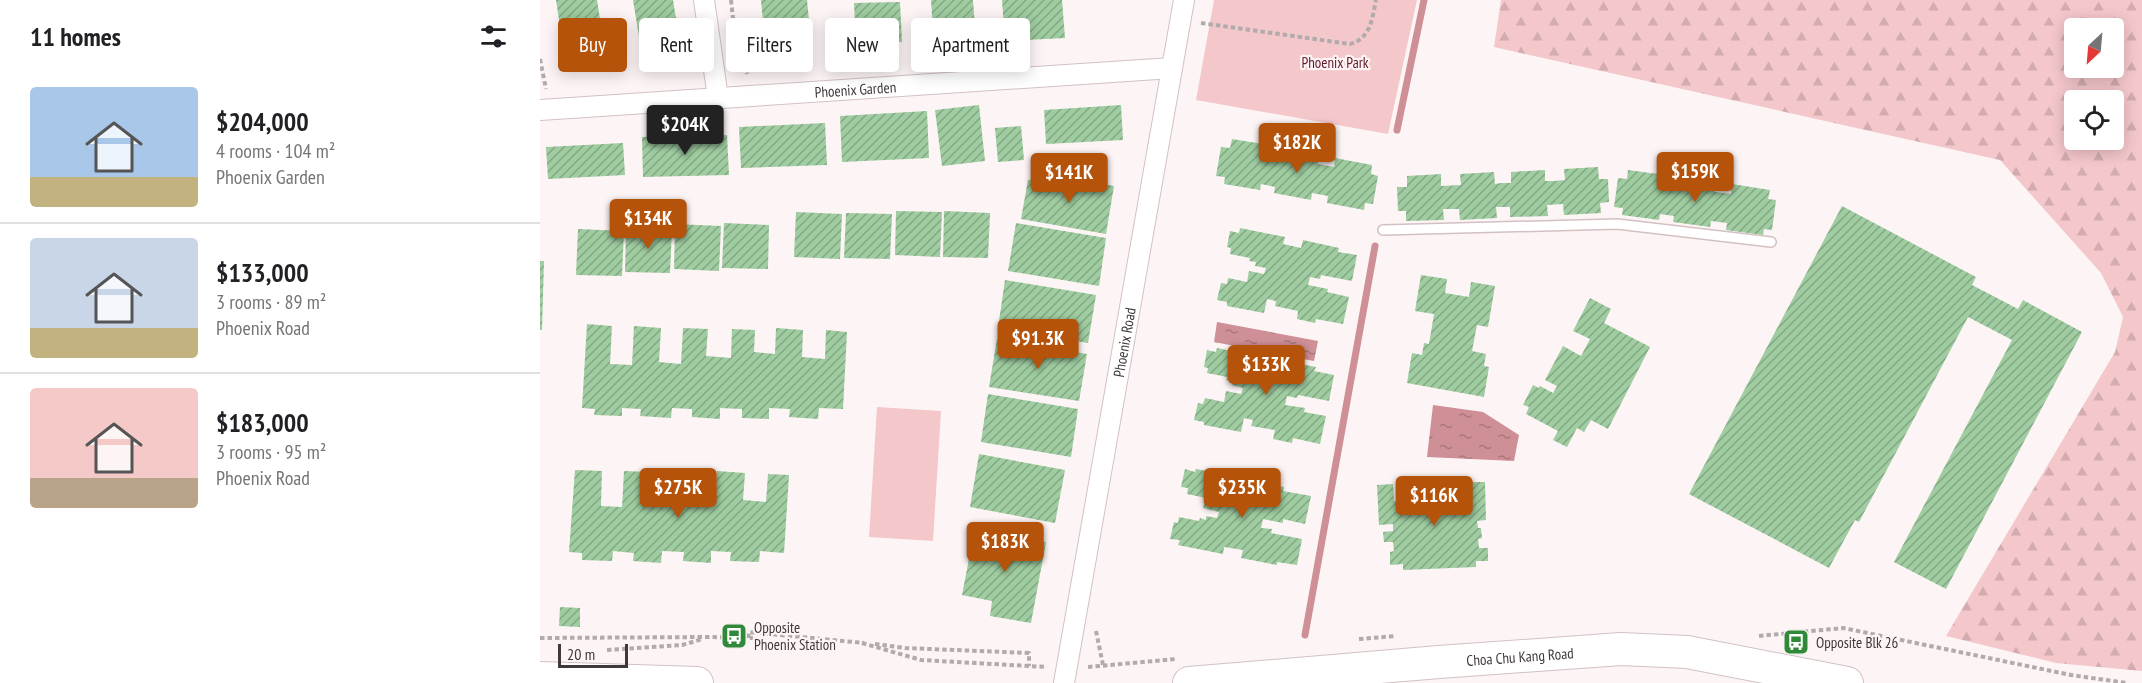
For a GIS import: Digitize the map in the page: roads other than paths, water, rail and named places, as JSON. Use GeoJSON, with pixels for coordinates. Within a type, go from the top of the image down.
{"type":"FeatureCollection","features":[{"type":"Feature","properties":{"kind":"main road","name":"Choa Chu Kang Road"},"geometry":{"type":"LineString","coordinates":[[1187,671],[1340,672],[1440,662],[1621,649],[1687,652],[1846,683]]}},
{"type":"Feature","properties":{"kind":"main road"},"geometry":{"type":"LineString","coordinates":[[540,678],[697,683]]}},
{"type":"Feature","properties":{"kind":"street"},"geometry":{"type":"LineString","coordinates":[[704,0],[718,98]]}},
{"type":"Feature","properties":{"kind":"street","name":"Phoenix Road"},"geometry":{"type":"LineString","coordinates":[[1065,676],[1184,0]]}},
{"type":"Feature","properties":{"kind":"street","name":"Phoenix Garden"},"geometry":{"type":"LineString","coordinates":[[544,102],[718,98],[1172,68]]}},
{"type":"Feature","properties":{"kind":"lane"},"geometry":{"type":"LineString","coordinates":[[1383,230],[1617,224],[1771,242]]}},
{"type":"Feature","properties":{"kind":"water"},"geometry":{"type":"Polygon","coordinates":[[[1217,322],[1318,341],[1314,361],[1214,342],[1217,322]]]}},
{"type":"Feature","properties":{"kind":"water"},"geometry":{"type":"Polygon","coordinates":[[[1433,405],[1483,412],[1519,435],[1514,461],[1427,457],[1433,405]]]}},
{"type":"Feature","properties":{"kind":"waterway"},"geometry":{"type":"LineString","coordinates":[[1397,130],[1424,0]]}},
{"type":"Feature","properties":{"kind":"waterway"},"geometry":{"type":"LineString","coordinates":[[1305,635],[1375,246]]}},
{"type":"Feature","properties":{"kind":"place","name":"Opposite Phoenix Station"},"geometry":{"type":"Point","coordinates":[734,636]}},
{"type":"Feature","properties":{"kind":"place","name":"Opposite Blk 26"},"geometry":{"type":"Point","coordinates":[1796,642]}},
{"type":"Feature","properties":{"kind":"park label","name":"Phoenix Park"},"geometry":{"type":"Point","coordinates":[1335,62]}}]}
